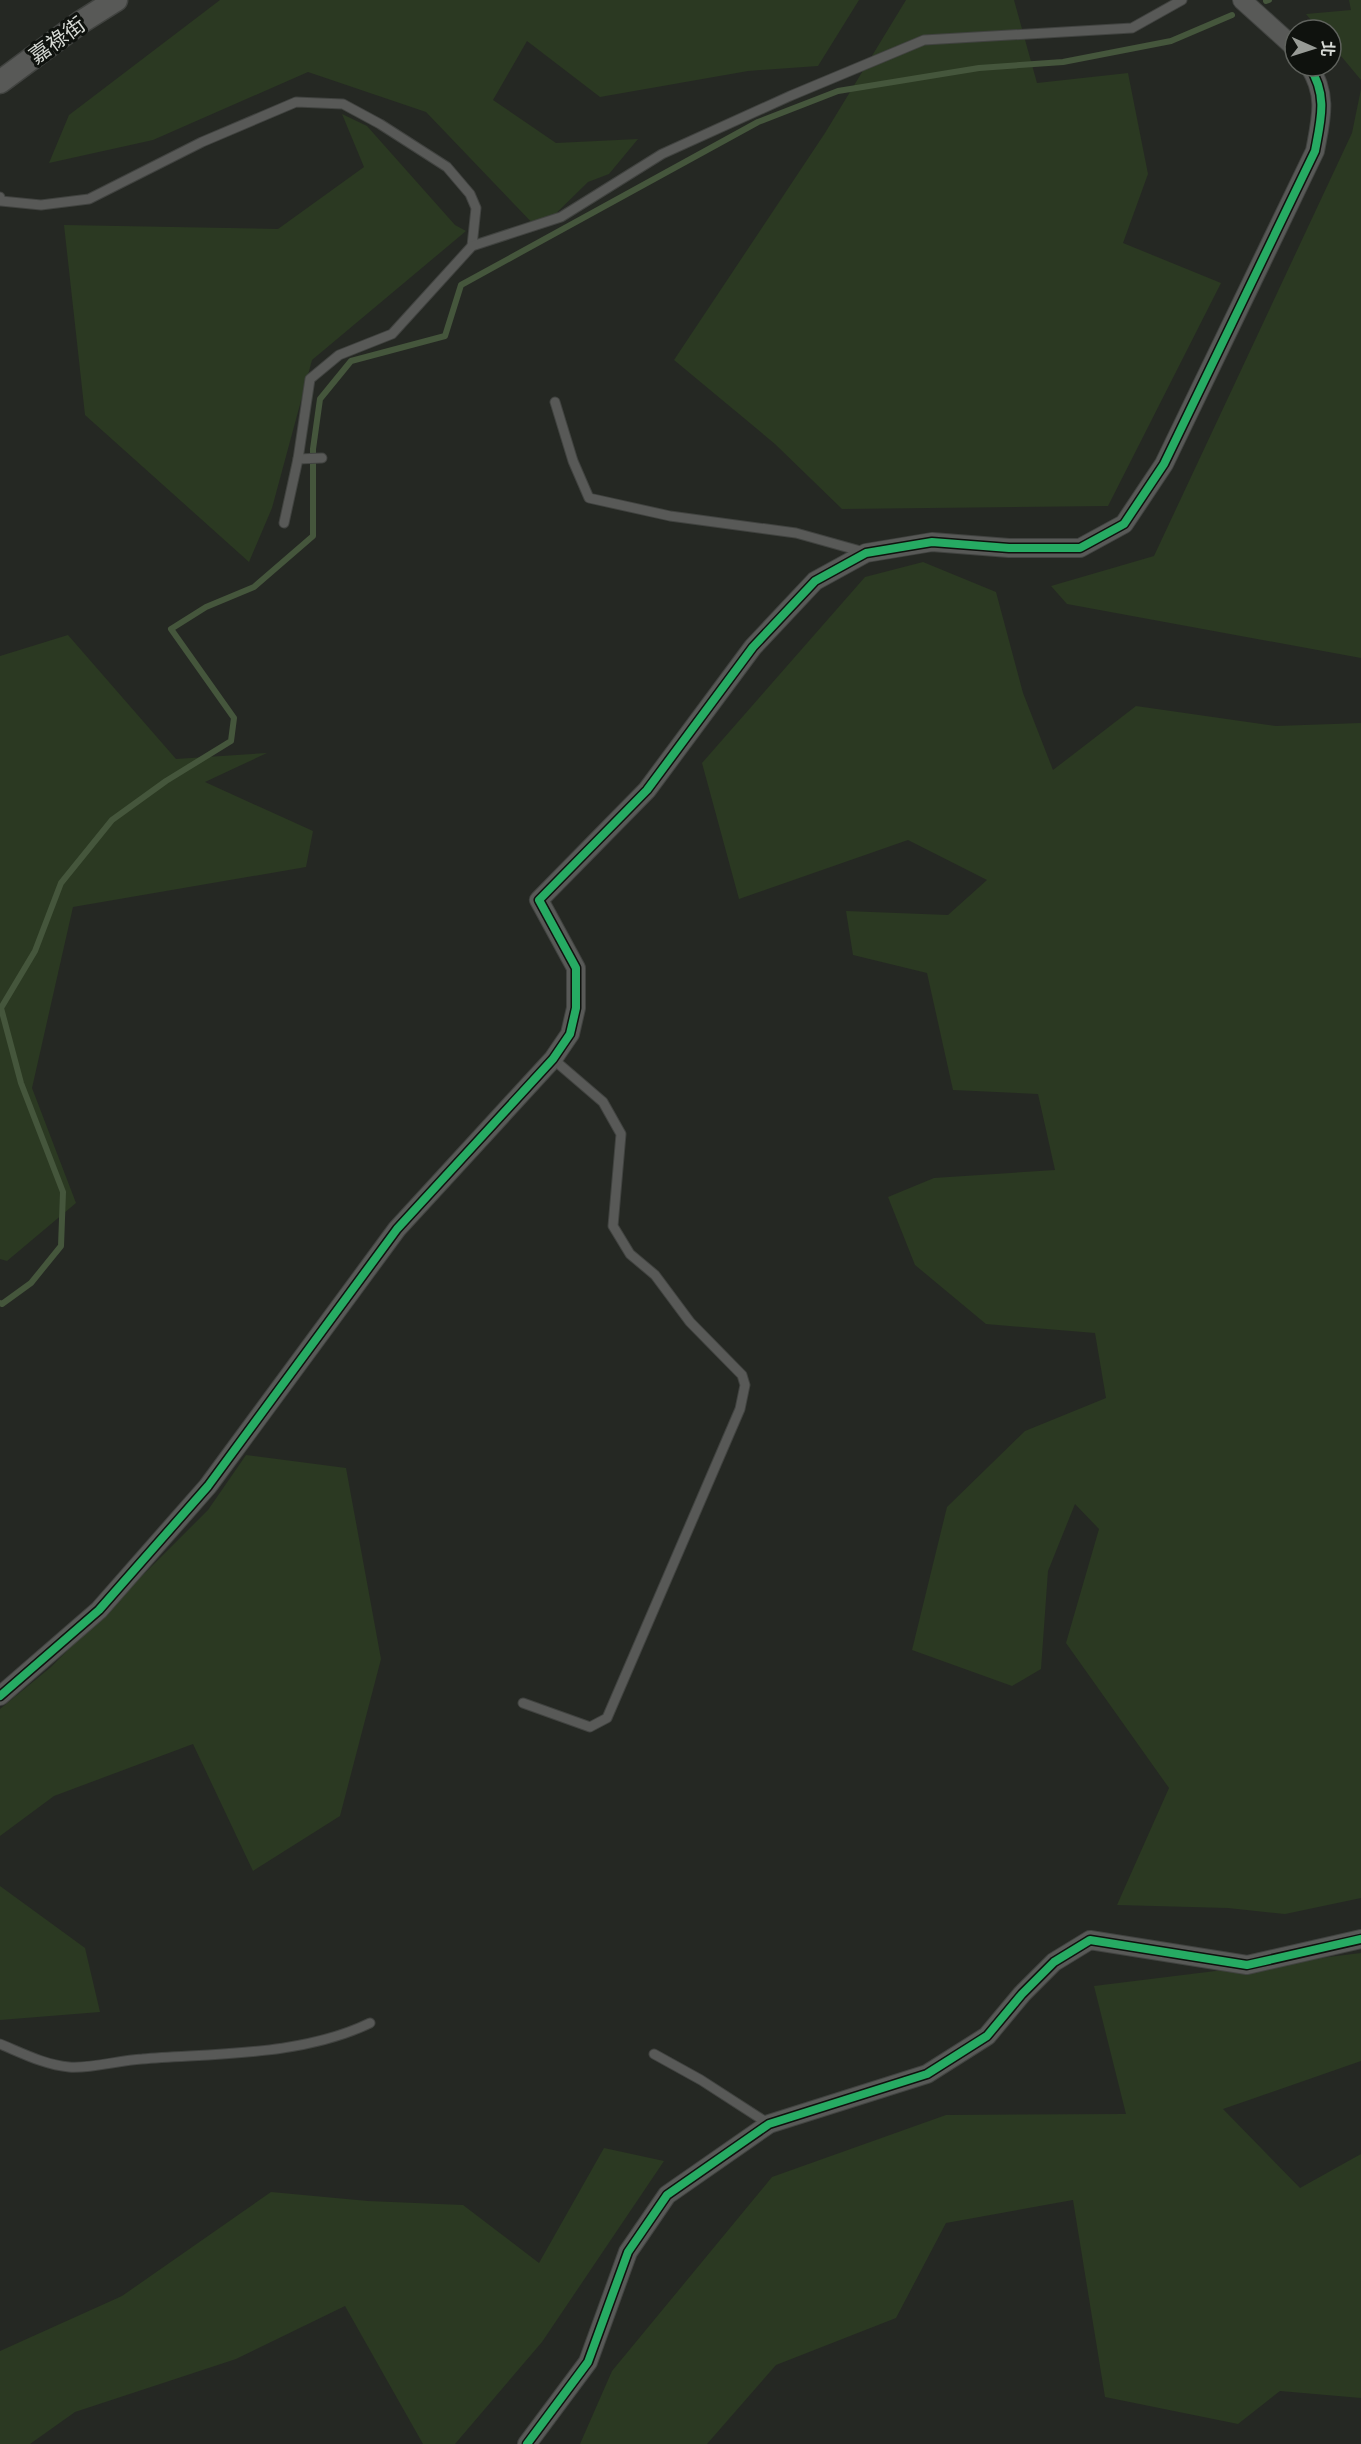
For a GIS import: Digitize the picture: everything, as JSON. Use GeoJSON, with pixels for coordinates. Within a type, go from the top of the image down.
{"type":"FeatureCollection","features":[{"type":"Feature","properties":{"kind":"street","name":"嘉祿街"},"geometry":{"type":"LineString","coordinates":[[0,82],[81,22],[116,0]]}},
{"type":"Feature","properties":{"kind":"street"},"geometry":{"type":"LineString","coordinates":[[1242,0],[1283,37]]}},
{"type":"Feature","properties":{"kind":"street"},"geometry":{"type":"LineString","coordinates":[[0,1696],[99,1610],[208,1486],[397,1229],[553,1059],[570,1034],[576,1008],[576,968],[539,900],[646,790],[753,647],[814,580],[866,553],[932,542],[1009,548],[1080,548],[1124,524],[1164,464],[1315,151],[1323,108],[1316,78]]}},
{"type":"Feature","properties":{"kind":"street"},"geometry":{"type":"LineString","coordinates":[[527,2444],[588,2361],[628,2252],[667,2195],[769,2124],[927,2074],[987,2036],[1022,1994],[1054,1962],[1090,1940],[1247,1965],[1361,1939]]}},
{"type":"Feature","properties":{"kind":"lane"},"geometry":{"type":"LineString","coordinates":[[284,523],[298,459],[310,379],[339,355],[392,334],[472,246],[561,218],[662,154],[790,96],[924,40],[1132,28],[1182,0]]}},
{"type":"Feature","properties":{"kind":"lane"},"geometry":{"type":"LineString","coordinates":[[0,197],[1,201],[41,205],[89,199],[202,142],[296,102],[343,104],[380,124],[447,167],[470,194],[476,208],[472,246]]}},
{"type":"Feature","properties":{"kind":"lane"},"geometry":{"type":"LineString","coordinates":[[555,402],[573,461],[589,498],[670,516],[796,533],[866,553]]}},
{"type":"Feature","properties":{"kind":"lane"},"geometry":{"type":"LineString","coordinates":[[298,459],[322,458]]}},
{"type":"Feature","properties":{"kind":"lane"},"geometry":{"type":"LineString","coordinates":[[523,1703],[590,1727],[607,1718],[740,1409],[744,1385],[742,1376],[690,1322],[655,1275],[630,1254],[613,1226],[621,1134],[603,1102],[553,1059]]}},
{"type":"Feature","properties":{"kind":"lane"},"geometry":{"type":"LineString","coordinates":[[0,2044],[43,2061],[70,2067],[139,2059],[261,2051],[345,2035],[370,2023]]}},
{"type":"Feature","properties":{"kind":"lane"},"geometry":{"type":"LineString","coordinates":[[654,2054],[701,2080],[769,2124]]}},
{"type":"Feature","properties":{"kind":"green space"},"geometry":{"type":"Polygon","coordinates":[[[220,0],[859,0],[818,66],[748,71],[600,97],[527,41],[493,100],[556,143],[638,139],[609,174],[588,182],[539,230],[426,112],[308,72],[153,140],[49,163],[69,115],[220,0]]]}},
{"type":"Feature","properties":{"kind":"green space"},"geometry":{"type":"Polygon","coordinates":[[[906,0],[1014,0],[1037,83],[1128,73],[1148,174],[1123,243],[1221,283],[1108,506],[842,509],[775,444],[674,360],[825,133],[906,0]]]}},
{"type":"Feature","properties":{"kind":"green space"},"geometry":{"type":"Polygon","coordinates":[[[1349,0],[1361,0],[1361,80],[1343,58],[1343,18],[1309,18],[1306,14],[1351,10],[1349,0]]]}},
{"type":"Feature","properties":{"kind":"green space"},"geometry":{"type":"Polygon","coordinates":[[[1361,89],[1361,658],[1067,604],[1051,586],[1154,556],[1352,133],[1361,89]]]}},
{"type":"Feature","properties":{"kind":"green space"},"geometry":{"type":"Polygon","coordinates":[[[342,114],[367,126],[455,225],[466,231],[312,360],[272,508],[249,562],[85,415],[64,225],[278,229],[364,167],[342,114]]]}},
{"type":"Feature","properties":{"kind":"green space"},"geometry":{"type":"Polygon","coordinates":[[[923,562],[996,592],[1023,693],[1053,770],[1136,706],[1276,726],[1361,723],[1361,1898],[1285,1914],[1228,1908],[1117,1905],[1169,1788],[1066,1643],[1099,1529],[1075,1504],[1048,1571],[1041,1669],[1012,1686],[912,1650],[947,1507],[1025,1431],[1106,1398],[1095,1333],[986,1324],[915,1265],[888,1197],[934,1178],[1055,1170],[1038,1094],[953,1090],[927,973],[853,955],[846,911],[948,915],[987,880],[908,840],[739,899],[702,763],[865,577],[923,562]]]}},
{"type":"Feature","properties":{"kind":"green space"},"geometry":{"type":"Polygon","coordinates":[[[68,635],[176,759],[267,753],[205,782],[313,831],[306,867],[73,907],[32,1088],[76,1203],[7,1261],[0,1259],[0,656],[68,635]]]}},
{"type":"Feature","properties":{"kind":"green space"},"geometry":{"type":"Polygon","coordinates":[[[246,1455],[346,1468],[381,1659],[340,1816],[253,1871],[193,1744],[54,1796],[0,1836],[0,1709],[51,1667],[208,1510],[246,1455]]]}},
{"type":"Feature","properties":{"kind":"green space"},"geometry":{"type":"Polygon","coordinates":[[[0,1886],[85,1948],[100,2012],[0,2020],[0,1886]]]}},
{"type":"Feature","properties":{"kind":"green space"},"geometry":{"type":"Polygon","coordinates":[[[1361,1953],[1361,2061],[1223,2109],[1300,2188],[1361,2154],[1361,2398],[1280,2391],[1238,2424],[1105,2397],[1073,2200],[946,2223],[896,2318],[776,2365],[707,2444],[580,2444],[612,2371],[772,2177],[946,2115],[1126,2114],[1094,1986],[1361,1953]]]}},
{"type":"Feature","properties":{"kind":"green space"},"geometry":{"type":"Polygon","coordinates":[[[604,2148],[664,2161],[542,2342],[455,2444],[423,2444],[345,2306],[236,2359],[75,2412],[30,2444],[0,2444],[0,2351],[122,2296],[271,2192],[368,2201],[463,2205],[539,2263],[604,2148]]]}},
{"type":"Feature","properties":{"kind":"waterway"},"geometry":{"type":"LineString","coordinates":[[0,1303],[2,1304],[31,1283],[61,1246],[63,1192],[21,1083],[1,1008],[35,951],[61,883],[112,820],[166,781],[231,741],[234,718],[171,629],[206,607],[254,587],[313,536],[313,449],[320,399],[351,361],[445,336],[461,285],[758,122],[838,91],[979,68],[1063,62],[1171,41],[1232,15]]}},
{"type":"Feature","properties":{"kind":"cycle path"},"geometry":{"type":"LineString","coordinates":[[0,1696],[99,1610],[208,1486],[397,1229],[553,1059],[570,1034],[576,1008],[576,968],[539,900],[647,790],[753,647],[815,581],[866,553],[932,542],[1009,548],[1080,548],[1124,524],[1164,464],[1315,151],[1321,118],[1321,97],[1315,78]]}},
{"type":"Feature","properties":{"kind":"cycle path"},"geometry":{"type":"LineString","coordinates":[[527,2444],[588,2362],[628,2252],[667,2195],[769,2124],[927,2074],[987,2036],[1022,1994],[1054,1962],[1090,1940],[1247,1965],[1361,1939]]}}]}
